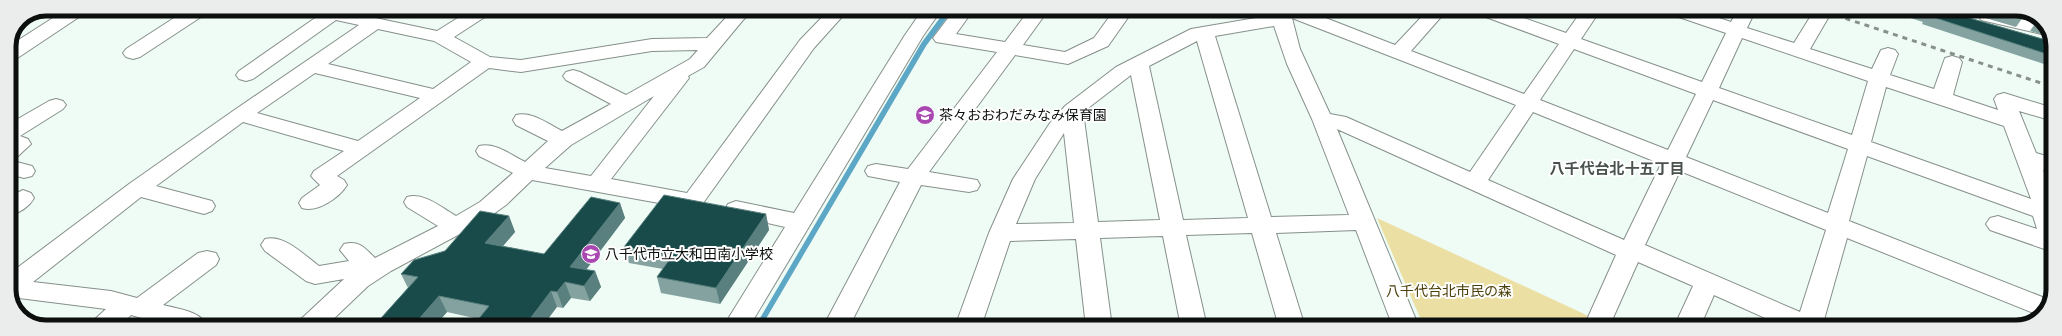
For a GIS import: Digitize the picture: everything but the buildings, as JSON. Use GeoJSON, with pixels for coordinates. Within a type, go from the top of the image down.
{"type":"FeatureCollection","features":[{"type":"Feature","properties":{"kind":"street"},"geometry":{"type":"LineString","coordinates":[[16,50],[68,16]]}},
{"type":"Feature","properties":{"kind":"street"},"geometry":{"type":"LineString","coordinates":[[133,53],[190,16]]}},
{"type":"Feature","properties":{"kind":"street"},"geometry":{"type":"LineString","coordinates":[[246,75],[329,16]]}},
{"type":"Feature","properties":{"kind":"street"},"geometry":{"type":"LineString","coordinates":[[352,16],[375,23],[440,37],[485,62],[521,66],[652,45],[712,44]]}},
{"type":"Feature","properties":{"kind":"street"},"geometry":{"type":"LineString","coordinates":[[440,37],[474,16]]}},
{"type":"Feature","properties":{"kind":"street"},"geometry":{"type":"LineString","coordinates":[[273,245],[315,275],[365,262],[457,227],[488,207],[528,172],[546,153],[563,140],[697,63],[736,16]]}},
{"type":"Feature","properties":{"kind":"street"},"geometry":{"type":"LineString","coordinates":[[693,201],[807,44],[833,16]]}},
{"type":"Feature","properties":{"kind":"street"},"geometry":{"type":"LineString","coordinates":[[740,320],[914,35],[928,16]]}},
{"type":"Feature","properties":{"kind":"street"},"geometry":{"type":"LineString","coordinates":[[960,16],[943,38],[1068,58],[1101,42],[1120,16]]}},
{"type":"Feature","properties":{"kind":"street"},"geometry":{"type":"LineString","coordinates":[[840,320],[914,176],[1035,16]]}},
{"type":"Feature","properties":{"kind":"street"},"geometry":{"type":"LineString","coordinates":[[970,320],[1001,233],[1024,179],[1057,128],[1072,110],[1104,84],[1138,62],[1204,31],[1269,16]]}},
{"type":"Feature","properties":{"kind":"street"},"geometry":{"type":"LineString","coordinates":[[1283,16],[1286,36],[1322,119],[1403,320]]}},
{"type":"Feature","properties":{"kind":"street"},"geometry":{"type":"LineString","coordinates":[[1303,16],[1529,103],[2041,306]]}},
{"type":"Feature","properties":{"kind":"street"},"geometry":{"type":"LineString","coordinates":[[1398,53],[1432,16]]}},
{"type":"Feature","properties":{"kind":"street"},"geometry":{"type":"LineString","coordinates":[[1500,16],[2046,213]]}},
{"type":"Feature","properties":{"kind":"street"},"geometry":{"type":"LineString","coordinates":[[1474,183],[1587,16]]}},
{"type":"Feature","properties":{"kind":"street"},"geometry":{"type":"LineString","coordinates":[[1694,16],[2011,122]]}},
{"type":"Feature","properties":{"kind":"street"},"geometry":{"type":"LineString","coordinates":[[1600,320],[1706,91],[1743,16]]}},
{"type":"Feature","properties":{"kind":"street"},"geometry":{"type":"LineString","coordinates":[[1799,51],[1819,18]]}},
{"type":"Feature","properties":{"kind":"street"},"geometry":{"type":"LineString","coordinates":[[2031,21],[1975,19],[2046,43]]}},
{"type":"Feature","properties":{"kind":"street"},"geometry":{"type":"LineString","coordinates":[[16,283],[137,189],[240,115],[375,23]]}},
{"type":"Feature","properties":{"kind":"street"},"geometry":{"type":"LineString","coordinates":[[1204,31],[1290,320]]}},
{"type":"Feature","properties":{"kind":"street"},"geometry":{"type":"LineString","coordinates":[[1810,320],[1859,145],[1879,78],[1888,54]]}},
{"type":"Feature","properties":{"kind":"street"},"geometry":{"type":"LineString","coordinates":[[310,202],[336,185],[322,176],[359,148],[485,62]]}},
{"type":"Feature","properties":{"kind":"street"},"geometry":{"type":"LineString","coordinates":[[1138,62],[1193,320]]}},
{"type":"Feature","properties":{"kind":"street"},"geometry":{"type":"LineString","coordinates":[[1942,98],[1952,62]]}},
{"type":"Feature","properties":{"kind":"street"},"geometry":{"type":"LineString","coordinates":[[312,66],[436,96]]}},
{"type":"Feature","properties":{"kind":"street"},"geometry":{"type":"LineString","coordinates":[[596,184],[686,70]]}},
{"type":"Feature","properties":{"kind":"street"},"geometry":{"type":"LineString","coordinates":[[573,76],[626,103]]}},
{"type":"Feature","properties":{"kind":"street"},"geometry":{"type":"LineString","coordinates":[[2046,113],[2004,99],[2011,122],[2046,207]]}},
{"type":"Feature","properties":{"kind":"street"},"geometry":{"type":"LineString","coordinates":[[16,129],[56,105]]}},
{"type":"Feature","properties":{"kind":"street"},"geometry":{"type":"LineString","coordinates":[[1072,110],[1086,230],[1099,320]]}},
{"type":"Feature","properties":{"kind":"street"},"geometry":{"type":"LineString","coordinates":[[240,115],[359,148]]}},
{"type":"Feature","properties":{"kind":"street"},"geometry":{"type":"LineString","coordinates":[[1322,119],[1339,122],[1474,183],[1792,320]]}},
{"type":"Feature","properties":{"kind":"street"},"geometry":{"type":"LineString","coordinates":[[524,120],[563,140]]}},
{"type":"Feature","properties":{"kind":"street"},"geometry":{"type":"LineString","coordinates":[[487,151],[528,172],[693,201],[800,222]]}},
{"type":"Feature","properties":{"kind":"street"},"geometry":{"type":"LineString","coordinates":[[2026,157],[2046,164]]}},
{"type":"Feature","properties":{"kind":"street"},"geometry":{"type":"LineString","coordinates":[[876,171],[969,184]]}},
{"type":"Feature","properties":{"kind":"street"},"geometry":{"type":"LineString","coordinates":[[137,189],[204,206]]}},
{"type":"Feature","properties":{"kind":"street"},"geometry":{"type":"LineString","coordinates":[[415,202],[457,227]]}},
{"type":"Feature","properties":{"kind":"street"},"geometry":{"type":"LineString","coordinates":[[1001,233],[1364,222]]}},
{"type":"Feature","properties":{"kind":"street"},"geometry":{"type":"LineString","coordinates":[[1998,224],[2046,241]]}},
{"type":"Feature","properties":{"kind":"street"},"geometry":{"type":"LineString","coordinates":[[113,320],[207,259]]}},
{"type":"Feature","properties":{"kind":"street"},"geometry":{"type":"LineString","coordinates":[[316,320],[344,291],[365,262]]}},
{"type":"Feature","properties":{"kind":"street"},"geometry":{"type":"LineString","coordinates":[[1690,320],[1707,282]]}},
{"type":"Feature","properties":{"kind":"street"},"geometry":{"type":"LineString","coordinates":[[16,289],[111,300],[182,320]]}},
{"type":"Feature","properties":{"kind":"green space","name":"八千代台北市民の森"},"geometry":{"type":"Polygon","coordinates":[[[1377,218],[1597,320],[1421,320],[1377,218]]]}},
{"type":"Feature","properties":{"kind":"waterway"},"geometry":{"type":"LineString","coordinates":[[762,320],[924,44],[945,16]]}},
{"type":"Feature","properties":{"kind":"railway"},"geometry":{"type":"LineString","coordinates":[[1838,16],[2046,85]]}},
{"type":"Feature","properties":{"kind":"place","name":"茶々おおわだみなみ保育園"},"geometry":{"type":"Point","coordinates":[925,115]}},
{"type":"Feature","properties":{"kind":"place","name":"八千代市立大和田南小学校"},"geometry":{"type":"Point","coordinates":[591,254]}},
{"type":"Feature","properties":{"kind":"district","name":"八千代台北十五丁目"},"geometry":{"type":"Point","coordinates":[1617,169]}}]}
